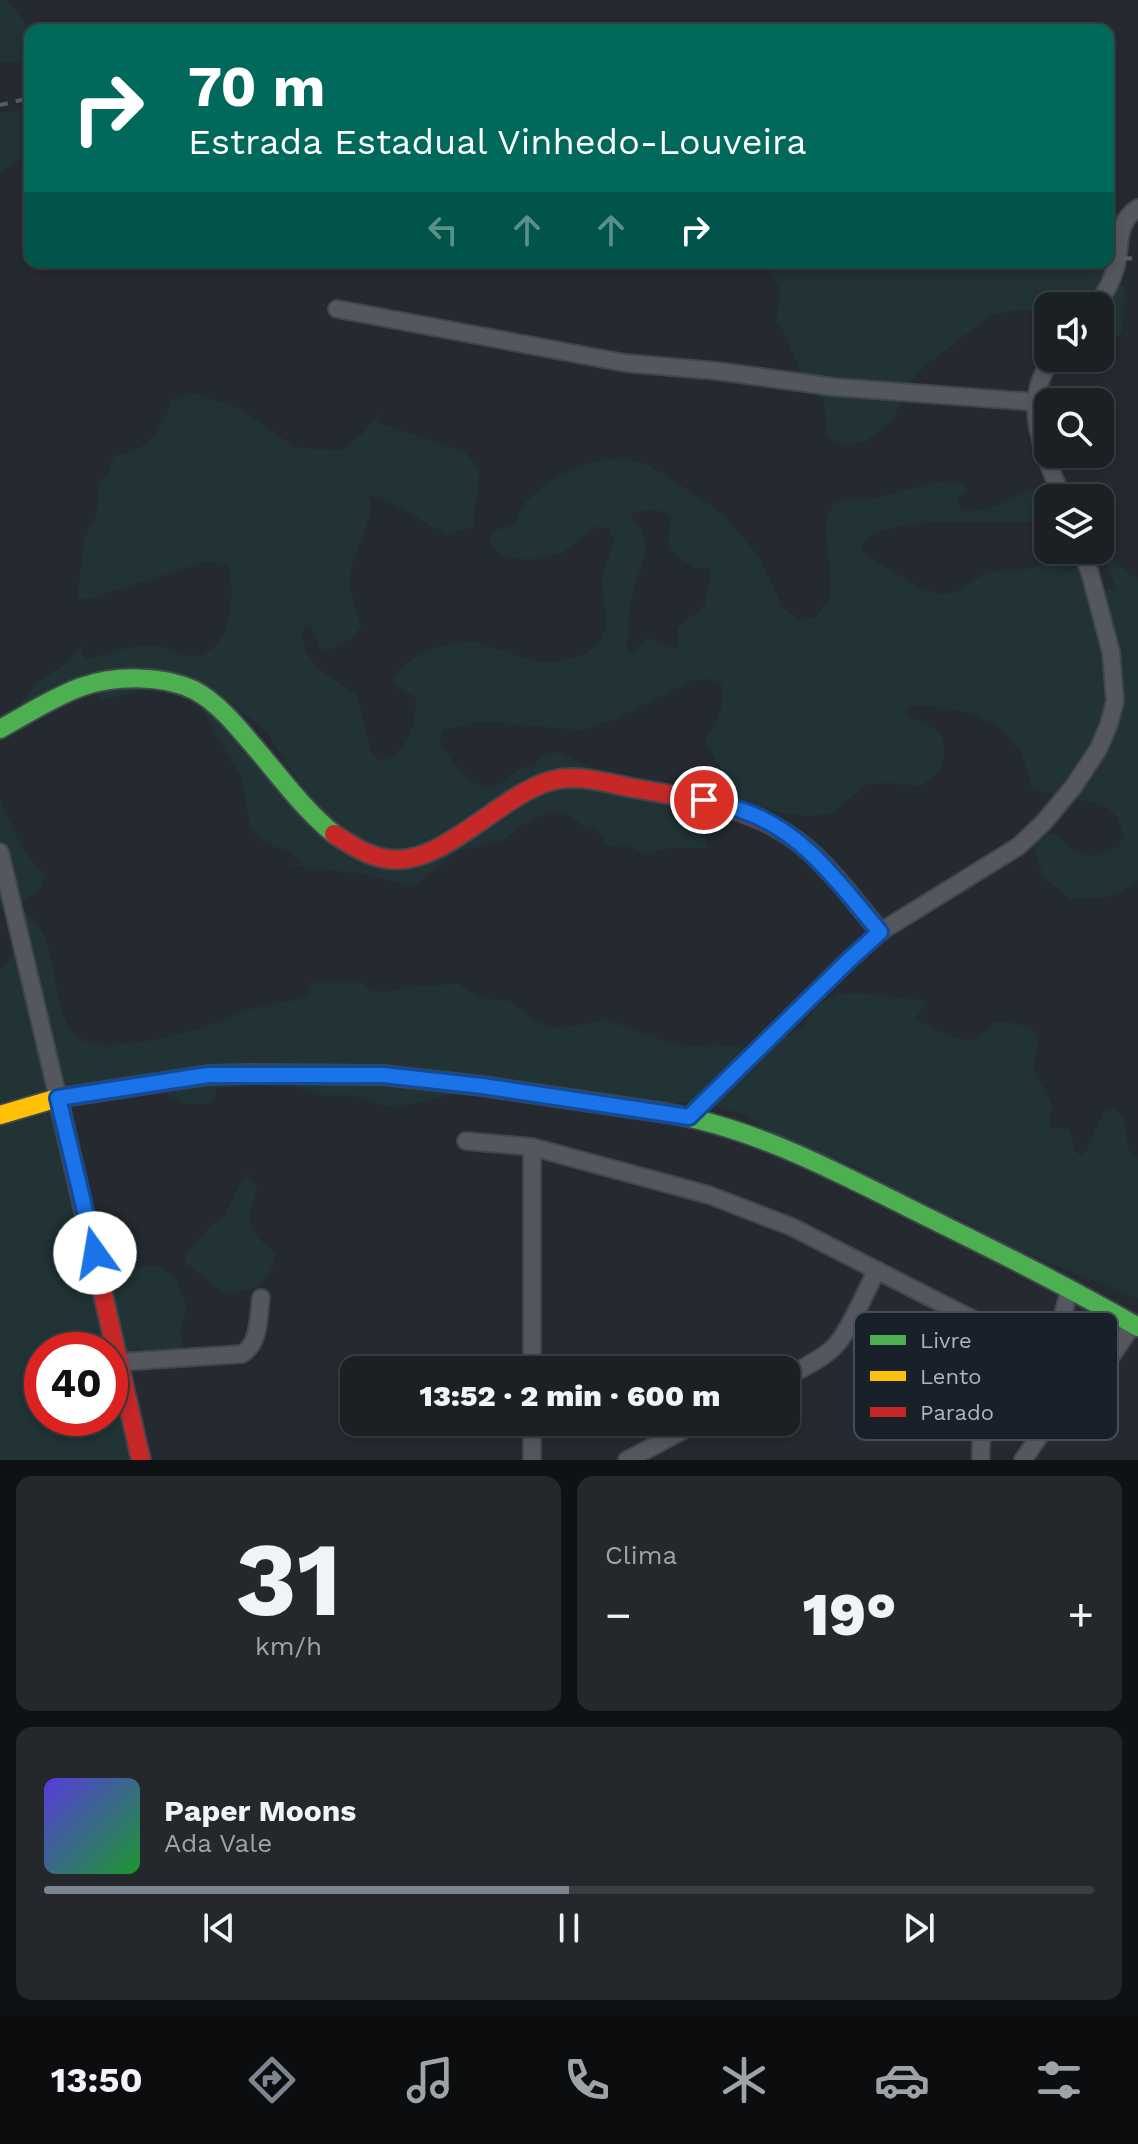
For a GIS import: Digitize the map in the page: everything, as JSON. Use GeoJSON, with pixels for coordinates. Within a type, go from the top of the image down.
{"type":"FeatureCollection","features":[{"type":"Feature","properties":{"kind":"street"},"geometry":{"type":"LineString","coordinates":[[1106,292],[1116,267],[1124,222],[1138,208]]}},
{"type":"Feature","properties":{"kind":"street"},"geometry":{"type":"LineString","coordinates":[[337,309],[625,363],[717,371],[834,387],[1034,402]]}},
{"type":"Feature","properties":{"kind":"street"},"geometry":{"type":"LineString","coordinates":[[689,1117],[880,932],[1019,846],[1074,786],[1099,748],[1115,701],[1111,652],[1086,564]]}},
{"type":"Feature","properties":{"kind":"street"},"geometry":{"type":"LineString","coordinates":[[0,729],[83,686],[143,679],[190,688],[206,697],[232,721],[316,819],[341,838],[374,856],[394,860],[411,859],[436,847],[523,792],[561,778],[704,800],[746,812],[774,825],[801,843],[880,932]]}},
{"type":"Feature","properties":{"kind":"street"},"geometry":{"type":"LineString","coordinates":[[0,852],[113,1332]]}},
{"type":"Feature","properties":{"kind":"street"},"geometry":{"type":"LineString","coordinates":[[0,1115],[58,1098],[208,1075],[383,1075],[482,1086],[689,1117],[741,1133],[848,1177],[1112,1312]]}},
{"type":"Feature","properties":{"kind":"street"},"geometry":{"type":"LineString","coordinates":[[466,1141],[532,1147],[709,1195],[792,1227],[958,1312]]}},
{"type":"Feature","properties":{"kind":"street"},"geometry":{"type":"LineString","coordinates":[[532,1147],[532,1356]]}},
{"type":"Feature","properties":{"kind":"street"},"geometry":{"type":"LineString","coordinates":[[855,1312],[877,1270]]}},
{"type":"Feature","properties":{"kind":"street"},"geometry":{"type":"LineString","coordinates":[[1064,1312],[1070,1288]]}},
{"type":"Feature","properties":{"kind":"street"},"geometry":{"type":"LineString","coordinates":[[128,1361],[242,1354],[249,1350],[255,1338],[261,1298]]}},
{"type":"Feature","properties":{"kind":"street"},"geometry":{"type":"LineString","coordinates":[[800,1369],[835,1347],[854,1313]]}},
{"type":"Feature","properties":{"kind":"street"},"geometry":{"type":"LineString","coordinates":[[1118,1316],[1136,1326],[1118,1347]]}},
{"type":"Feature","properties":{"kind":"street"},"geometry":{"type":"LineString","coordinates":[[128,1399],[141,1460]]}},
{"type":"Feature","properties":{"kind":"street"},"geometry":{"type":"LineString","coordinates":[[532,1436],[532,1460]]}},
{"type":"Feature","properties":{"kind":"street"},"geometry":{"type":"LineString","coordinates":[[627,1460],[672,1436]]}},
{"type":"Feature","properties":{"kind":"street"},"geometry":{"type":"LineString","coordinates":[[981,1440],[981,1460]]}},
{"type":"Feature","properties":{"kind":"street"},"geometry":{"type":"LineString","coordinates":[[1023,1460],[1037,1440]]}},
{"type":"Feature","properties":{"kind":"shaded area"},"geometry":{"type":"Polygon","coordinates":[[[0,0],[8,1],[28,24],[24,24],[24,63],[0,63],[0,0]]]}},
{"type":"Feature","properties":{"kind":"shaded area"},"geometry":{"type":"Polygon","coordinates":[[[24,109],[24,157],[0,173],[0,113],[24,109]]]}},
{"type":"Feature","properties":{"kind":"shaded area"},"geometry":{"type":"Polygon","coordinates":[[[768,268],[1111,268],[1125,291],[1123,330],[1114,338],[1114,292],[1034,292],[1034,310],[1005,311],[990,316],[923,367],[909,384],[893,420],[867,440],[846,446],[827,437],[824,400],[801,372],[783,330],[776,322],[781,289],[768,268]]]}},
{"type":"Feature","properties":{"kind":"shaded area"},"geometry":{"type":"Polygon","coordinates":[[[193,393],[236,407],[297,448],[341,450],[360,436],[379,415],[379,423],[465,452],[480,471],[473,526],[446,535],[398,507],[369,496],[372,509],[351,568],[350,588],[361,626],[352,638],[325,651],[320,648],[311,627],[305,627],[302,634],[305,650],[316,667],[356,695],[371,750],[378,761],[388,758],[403,746],[412,727],[415,697],[393,682],[400,669],[418,655],[442,646],[473,641],[534,661],[552,663],[582,656],[599,643],[606,625],[602,579],[614,541],[608,528],[597,526],[563,552],[529,560],[500,555],[492,547],[490,537],[494,531],[513,525],[526,501],[554,478],[595,461],[621,459],[644,463],[724,515],[759,557],[783,608],[800,621],[816,617],[829,600],[831,579],[825,523],[833,504],[844,499],[864,501],[935,482],[965,485],[966,492],[957,499],[957,504],[965,510],[975,511],[998,505],[1034,488],[1034,522],[916,524],[891,528],[871,536],[861,548],[867,556],[920,588],[941,595],[957,591],[987,572],[1021,571],[1044,564],[1068,571],[1078,567],[1103,591],[1114,591],[1116,586],[1105,564],[1114,564],[1114,560],[1138,581],[1138,880],[1114,895],[1069,899],[1044,878],[1033,845],[1047,834],[1057,835],[1074,851],[1089,856],[1115,849],[1124,836],[1118,818],[1106,806],[1033,789],[1021,752],[1000,727],[972,713],[921,705],[909,707],[904,714],[933,728],[943,737],[941,766],[934,776],[920,786],[868,784],[830,814],[809,816],[758,810],[738,799],[704,739],[717,719],[723,699],[721,684],[710,679],[694,680],[615,719],[580,730],[472,723],[442,730],[440,743],[457,768],[472,782],[486,788],[496,787],[516,771],[533,765],[544,756],[560,752],[635,791],[682,806],[704,829],[706,848],[670,848],[645,855],[629,844],[608,847],[596,827],[586,828],[565,812],[549,811],[522,825],[502,841],[458,851],[416,885],[391,882],[366,874],[284,865],[299,864],[300,861],[265,842],[251,828],[241,777],[198,702],[306,792],[264,729],[226,699],[175,683],[102,700],[92,688],[20,707],[37,682],[65,665],[82,645],[81,654],[87,659],[146,646],[165,647],[193,657],[208,651],[223,635],[230,612],[229,565],[204,562],[89,599],[77,598],[85,536],[96,518],[99,484],[110,470],[111,458],[144,445],[162,422],[172,399],[193,393]],[[662,511],[631,512],[644,535],[645,554],[632,594],[627,651],[636,652],[649,638],[678,650],[677,628],[705,605],[710,573],[706,567],[694,568],[670,548],[671,517],[662,511]]]}},
{"type":"Feature","properties":{"kind":"shaded area"},"geometry":{"type":"Polygon","coordinates":[[[0,801],[23,849],[45,877],[39,891],[23,901],[18,909],[33,920],[44,934],[60,1006],[77,1037],[86,1042],[116,1045],[170,1037],[251,1009],[299,999],[311,993],[310,983],[361,983],[372,990],[384,992],[458,984],[484,999],[510,1001],[532,1019],[550,1028],[607,1020],[673,1044],[700,1046],[713,1044],[760,1049],[805,1025],[816,1005],[839,994],[860,993],[927,1001],[915,1019],[962,1040],[979,1038],[995,1022],[1010,1022],[1032,1028],[1038,1038],[1034,1070],[1052,1105],[1050,1124],[1053,1128],[1070,1129],[1074,1151],[1080,1155],[1085,1153],[1105,1110],[1113,1107],[1124,1119],[1128,1147],[1138,1159],[1138,1299],[995,1240],[963,1219],[938,1213],[914,1202],[857,1166],[801,1149],[744,1115],[705,1103],[586,1100],[475,1089],[393,1108],[352,1095],[319,1095],[286,1082],[216,1088],[216,1097],[205,1104],[185,1104],[146,1083],[64,1098],[98,1274],[127,1267],[157,1266],[175,1278],[186,1306],[180,1332],[184,1351],[165,1359],[138,1347],[129,1356],[142,1460],[0,1460],[0,970],[22,937],[0,908],[0,801]]]}},
{"type":"Feature","properties":{"kind":"shaded area"},"geometry":{"type":"Polygon","coordinates":[[[248,1175],[257,1190],[251,1227],[276,1254],[268,1274],[259,1284],[225,1294],[191,1267],[184,1268],[186,1251],[213,1223],[224,1217],[243,1178],[248,1175]]]}},
{"type":"Feature","properties":{"kind":"railway"},"geometry":{"type":"LineString","coordinates":[[0,105],[24,99]]}},
{"type":"Feature","properties":{"kind":"railway"},"geometry":{"type":"LineString","coordinates":[[1114,257],[1138,259]]}},
{"type":"Feature","properties":{"kind":"traffic: fast"},"geometry":{"type":"LineString","coordinates":[[0,729],[60,696],[94,683],[138,678],[181,685],[202,695],[226,714],[301,802],[334,834]]}},
{"type":"Feature","properties":{"kind":"traffic: fast"},"geometry":{"type":"LineString","coordinates":[[665,1113],[731,1129],[828,1168],[1111,1312]]}},
{"type":"Feature","properties":{"kind":"traffic: fast"},"geometry":{"type":"LineString","coordinates":[[1118,1316],[1138,1327]]}},
{"type":"Feature","properties":{"kind":"traffic: slow"},"geometry":{"type":"LineString","coordinates":[[0,1115],[58,1098],[208,1075],[252,1074],[383,1075],[665,1113]]}},
{"type":"Feature","properties":{"kind":"traffic: jam"},"geometry":{"type":"LineString","coordinates":[[334,834],[374,856],[409,859],[449,842],[511,801],[550,781],[571,778],[602,781],[703,801],[748,814],[769,824],[789,835],[818,859],[880,932]]}},
{"type":"Feature","properties":{"kind":"traffic: jam"},"geometry":{"type":"LineString","coordinates":[[58,1098],[141,1460]]}},
{"type":"Feature","properties":{"kind":"route"},"geometry":{"type":"LineString","coordinates":[[95,1253],[58,1098],[208,1075],[383,1075],[482,1086],[689,1117],[880,932],[810,850],[774,825],[746,812],[704,800]]}}]}
